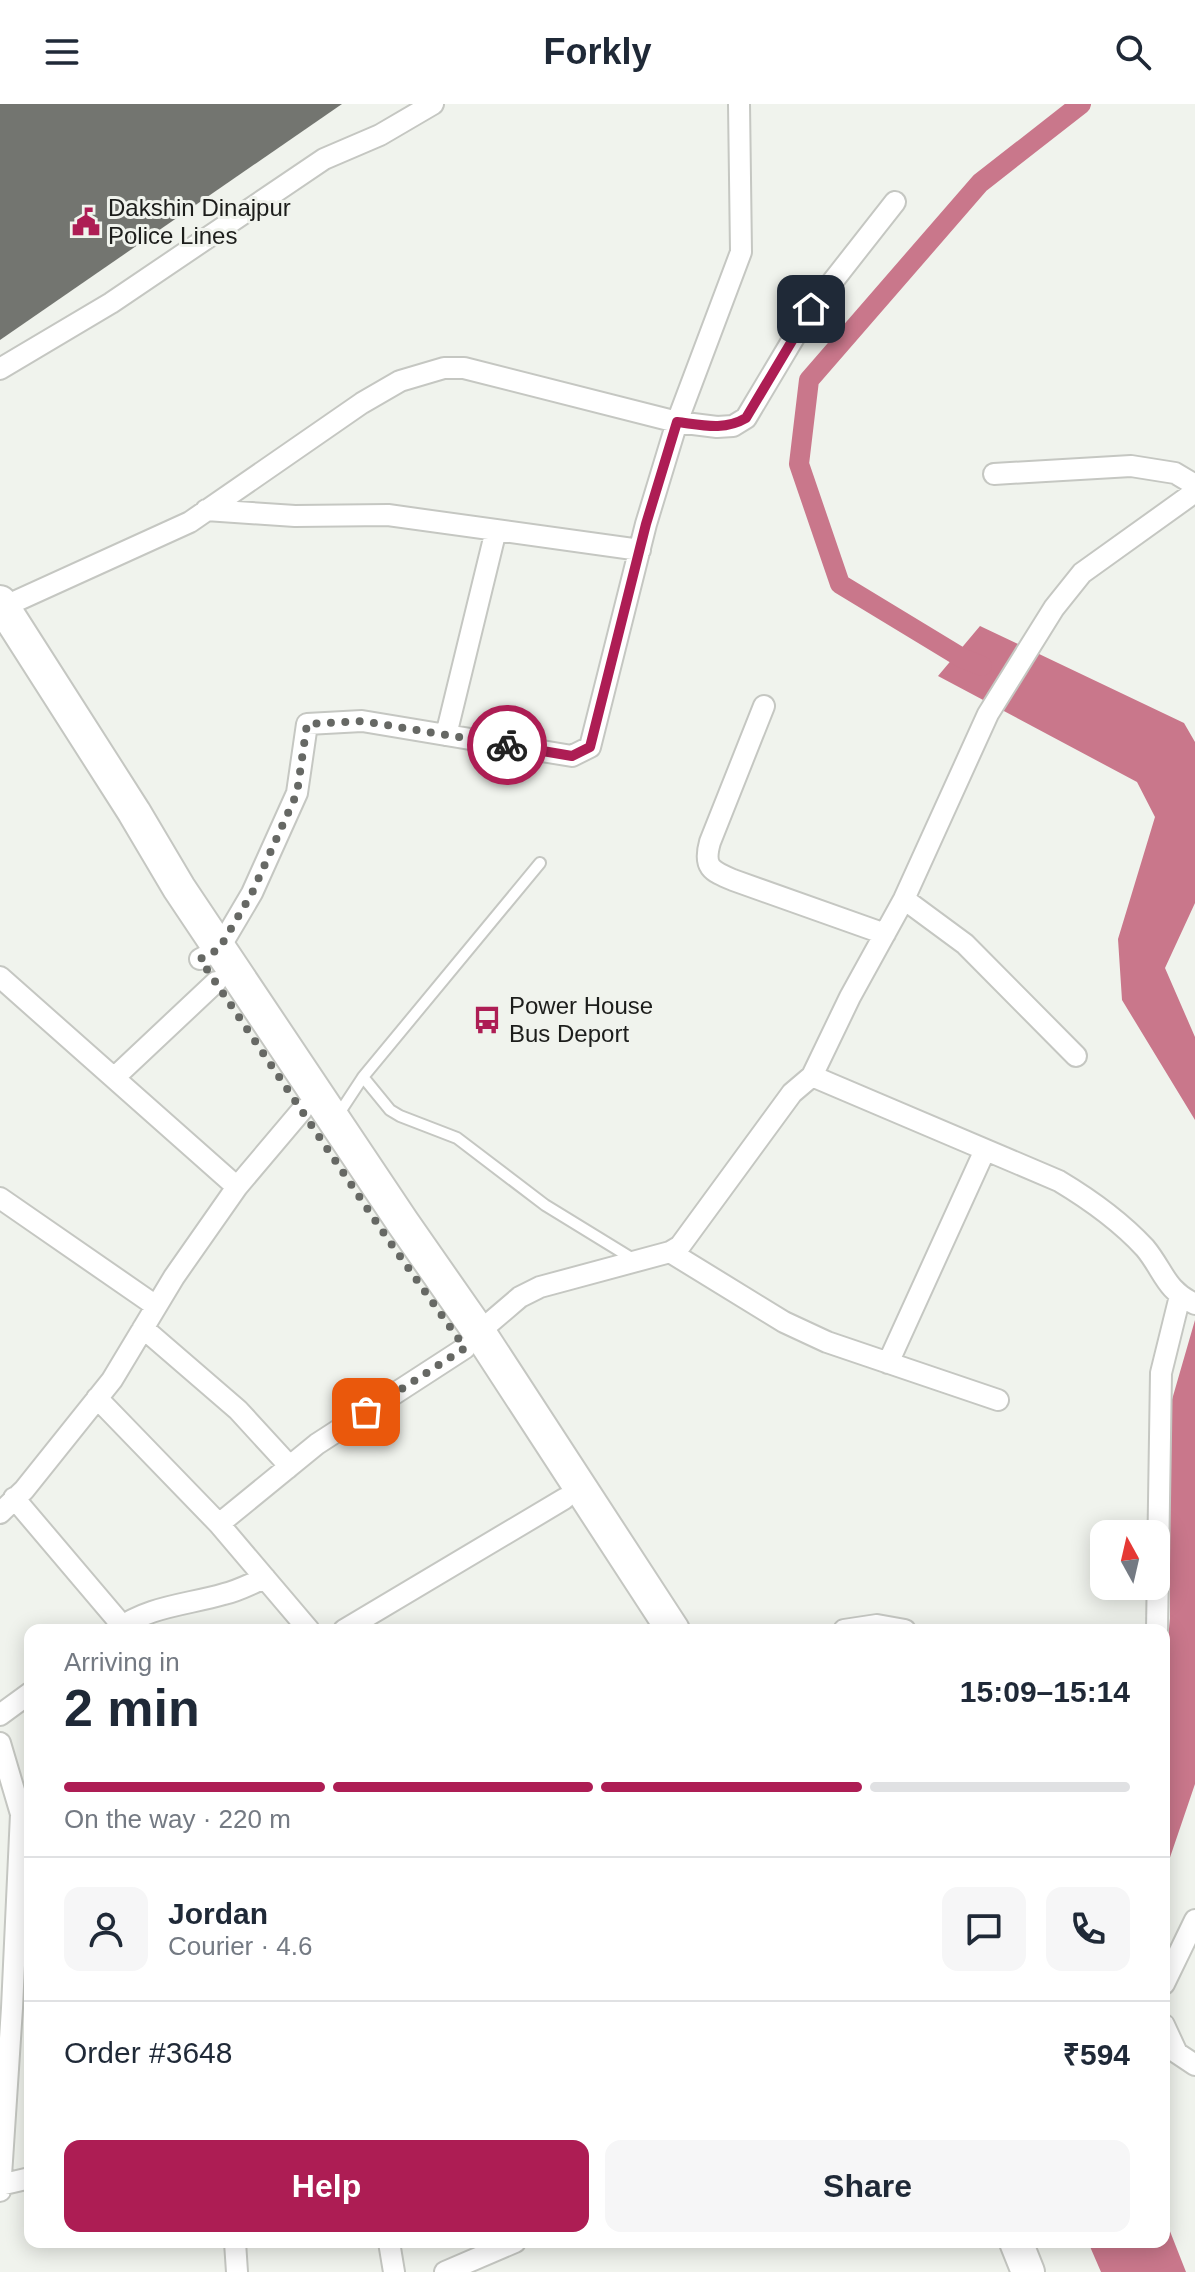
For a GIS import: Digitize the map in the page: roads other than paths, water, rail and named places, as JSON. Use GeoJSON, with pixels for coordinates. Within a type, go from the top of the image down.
{"type":"FeatureCollection","features":[{"type":"Feature","properties":{"kind":"highway"},"geometry":{"type":"LineString","coordinates":[[2,605],[302,1110],[472,1340],[669,1624]]}},
{"type":"Feature","properties":{"kind":"highway"},"geometry":{"type":"LineString","coordinates":[[0,642],[160,900],[335,1120],[643,1624]]}},
{"type":"Feature","properties":{"kind":"highway"},"geometry":{"type":"LineString","coordinates":[[1018,2248],[1028,2272]]}},
{"type":"Feature","properties":{"kind":"highway"},"geometry":{"type":"LineString","coordinates":[[1035,2248],[1043,2272]]}},
{"type":"Feature","properties":{"kind":"street"},"geometry":{"type":"LineString","coordinates":[[0,369],[111,303],[324,159],[380,135],[433,104]]}},
{"type":"Feature","properties":{"kind":"street"},"geometry":{"type":"LineString","coordinates":[[115,1077],[212,963],[252,893],[297,793],[307,724],[362,721],[572,756],[590,747],[640,550],[677,422],[741,252],[739,104]]}},
{"type":"Feature","properties":{"kind":"street"},"geometry":{"type":"LineString","coordinates":[[2,605],[152,541],[206,510],[362,403],[400,381],[444,368],[464,368],[677,422],[733,426],[746,418],[811,309],[895,202]]}},
{"type":"Feature","properties":{"kind":"street"},"geometry":{"type":"LineString","coordinates":[[994,474],[1131,466],[1175,473],[1195,485]]}},
{"type":"Feature","properties":{"kind":"street"},"geometry":{"type":"LineString","coordinates":[[219,1524],[317,1444],[472,1340],[520,1297],[540,1287],[670,1252],[680,1246],[792,1093],[812,1076],[904,899],[988,714],[1054,608],[1082,573],[1195,492]]}},
{"type":"Feature","properties":{"kind":"street"},"geometry":{"type":"LineString","coordinates":[[206,510],[295,516],[388,515],[640,550]]}},
{"type":"Feature","properties":{"kind":"street"},"geometry":{"type":"LineString","coordinates":[[446,735],[496,530]]}},
{"type":"Feature","properties":{"kind":"street"},"geometry":{"type":"LineString","coordinates":[[764,706],[710,842],[706,857],[710,867],[733,880],[885,934]]}},
{"type":"Feature","properties":{"kind":"street"},"geometry":{"type":"LineString","coordinates":[[904,899],[965,944],[1076,1056]]}},
{"type":"Feature","properties":{"kind":"street"},"geometry":{"type":"LineString","coordinates":[[0,977],[237,1187]]}},
{"type":"Feature","properties":{"kind":"street"},"geometry":{"type":"LineString","coordinates":[[812,1076],[1059,1181],[1082,1195],[1146,1250],[1173,1291],[1190,1301],[1161,1373],[1157,1624]]}},
{"type":"Feature","properties":{"kind":"street"},"geometry":{"type":"LineString","coordinates":[[116,1624],[7,1506],[112,1380],[156,1306],[237,1187],[302,1110]]}},
{"type":"Feature","properties":{"kind":"street"},"geometry":{"type":"LineString","coordinates":[[888,1363],[985,1150]]}},
{"type":"Feature","properties":{"kind":"street"},"geometry":{"type":"LineString","coordinates":[[0,1198],[156,1306]]}},
{"type":"Feature","properties":{"kind":"street"},"geometry":{"type":"LineString","coordinates":[[670,1252],[784,1322],[827,1342],[998,1400]]}},
{"type":"Feature","properties":{"kind":"street"},"geometry":{"type":"LineString","coordinates":[[143,1328],[238,1410],[288,1468]]}},
{"type":"Feature","properties":{"kind":"street"},"geometry":{"type":"LineString","coordinates":[[97,1398],[219,1524],[304,1624]]}},
{"type":"Feature","properties":{"kind":"street"},"geometry":{"type":"LineString","coordinates":[[354,1624],[564,1499]]}},
{"type":"Feature","properties":{"kind":"street"},"geometry":{"type":"LineString","coordinates":[[128,1624],[145,1613],[227,1594],[265,1578]]}},
{"type":"Feature","properties":{"kind":"street"},"geometry":{"type":"LineString","coordinates":[[0,1715],[24,1697]]}},
{"type":"Feature","properties":{"kind":"street"},"geometry":{"type":"LineString","coordinates":[[0,1743],[17,1813],[21,2005],[2,2113],[0,2191]]}},
{"type":"Feature","properties":{"kind":"street"},"geometry":{"type":"LineString","coordinates":[[1170,1978],[1186,1962],[1195,1920]]}},
{"type":"Feature","properties":{"kind":"street"},"geometry":{"type":"LineString","coordinates":[[1170,2038],[1177,2053],[1195,2065]]}},
{"type":"Feature","properties":{"kind":"street"},"geometry":{"type":"LineString","coordinates":[[0,2185],[24,2179]]}},
{"type":"Feature","properties":{"kind":"street"},"geometry":{"type":"LineString","coordinates":[[235,2248],[237,2272]]}},
{"type":"Feature","properties":{"kind":"street"},"geometry":{"type":"LineString","coordinates":[[390,2248],[394,2272]]}},
{"type":"Feature","properties":{"kind":"street"},"geometry":{"type":"LineString","coordinates":[[445,2272],[501,2248]]}},
{"type":"Feature","properties":{"kind":"lane"},"geometry":{"type":"LineString","coordinates":[[335,1120],[363,1077],[540,863]]}},
{"type":"Feature","properties":{"kind":"lane"},"geometry":{"type":"LineString","coordinates":[[363,1077],[390,1110],[457,1138],[545,1205],[636,1261]]}},
{"type":"Feature","properties":{"kind":"waterway"},"geometry":{"type":"LineString","coordinates":[[982,666],[962,658],[840,584],[799,464],[809,380],[980,183],[1081,104]]}},
{"type":"Feature","properties":{"kind":"place","name":"Dakshin Dinajpur Police Lines"},"geometry":{"type":"Point","coordinates":[86,222]}},
{"type":"Feature","properties":{"kind":"place","name":"Power House Bus Deport"},"geometry":{"type":"Point","coordinates":[487,1020]}}]}
